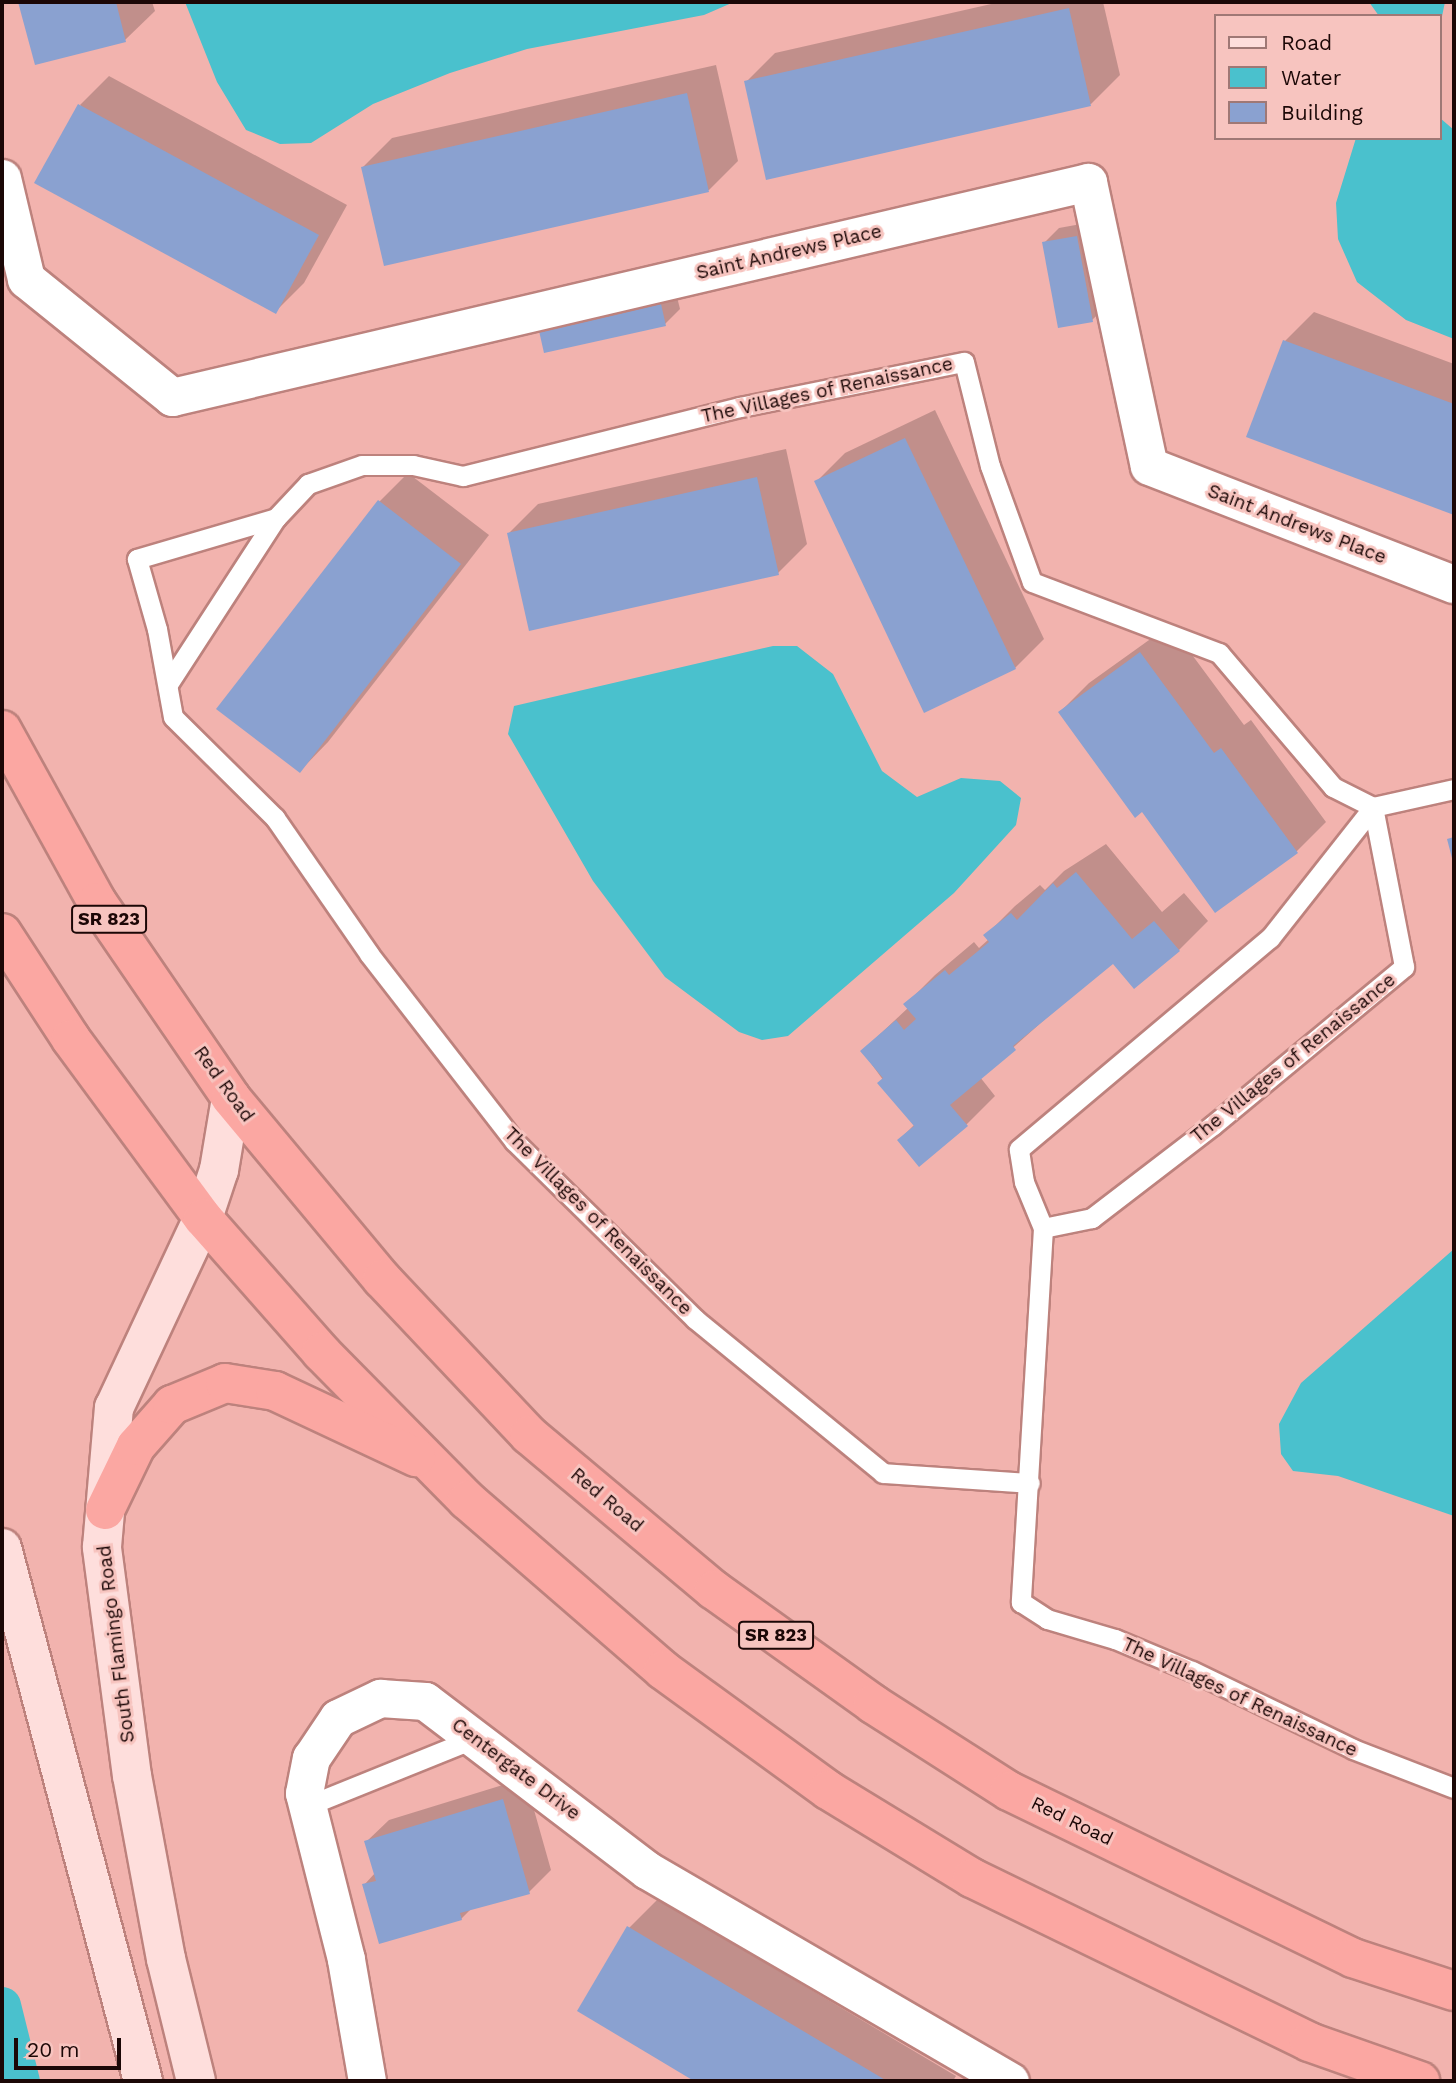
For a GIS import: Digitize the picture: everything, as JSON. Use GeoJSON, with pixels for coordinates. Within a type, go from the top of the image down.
{"type":"FeatureCollection","features":[{"type":"Feature","properties":{"kind":"highway","name":"Red Road"},"geometry":{"type":"LineString","coordinates":[[2,730],[97,902],[231,1098],[382,1279],[529,1435],[714,1590],[873,1704],[1009,1791],[1353,1958],[1454,1991]]}},
{"type":"Feature","properties":{"kind":"highway"},"geometry":{"type":"LineString","coordinates":[[2,933],[71,1039],[204,1218],[321,1352],[431,1463],[663,1670],[828,1790],[972,1878],[1309,2042],[1420,2081]]}},
{"type":"Feature","properties":{"kind":"highway"},"geometry":{"type":"LineString","coordinates":[[106,1510],[136,1446],[172,1405],[225,1383],[275,1391],[328,1412],[374,1441],[431,1463]]}},
{"type":"Feature","properties":{"kind":"main road","name":"South Flamingo Road"},"geometry":{"type":"LineString","coordinates":[[196,2081],[166,1959],[132,1776],[103,1547],[114,1408],[204,1218],[219,1170],[231,1098]]}},
{"type":"Feature","properties":{"kind":"main road"},"geometry":{"type":"LineString","coordinates":[[2,1548],[143,2081]]}},
{"type":"Feature","properties":{"kind":"street","name":"Saint Andrews Place"},"geometry":{"type":"LineString","coordinates":[[2,178],[26,279],[172,397],[1088,182],[1149,466],[1454,584]]}},
{"type":"Feature","properties":{"kind":"street","name":"Centergate Drive"},"geometry":{"type":"LineString","coordinates":[[366,2081],[346,1959],[304,1793],[311,1758],[338,1718],[380,1698],[425,1701],[647,1870],[1010,2081]]}},
{"type":"Feature","properties":{"kind":"lane","name":"The Villages of Renaissance"},"geometry":{"type":"LineString","coordinates":[[168,684],[276,518],[308,484],[362,465],[413,465],[463,476],[740,407],[964,362],[998,490],[1032,582],[1219,653],[1333,787],[1373,807]]}},
{"type":"Feature","properties":{"kind":"lane","name":"The Villages of Renaissance"},"geometry":{"type":"LineString","coordinates":[[276,518],[136,559],[168,684],[173,717],[275,818],[369,954],[514,1141],[695,1318],[883,1473],[1030,1483]]}},
{"type":"Feature","properties":{"kind":"lane"},"geometry":{"type":"LineString","coordinates":[[1373,807],[1454,789]]}},
{"type":"Feature","properties":{"kind":"lane","name":"The Villages of Renaissance"},"geometry":{"type":"LineString","coordinates":[[1373,807],[1270,938],[1019,1149],[1024,1182],[1043,1228],[1021,1602],[1047,1619],[1180,1666],[1353,1749],[1454,1788]]}},
{"type":"Feature","properties":{"kind":"lane","name":"The Villages of Renaissance"},"geometry":{"type":"LineString","coordinates":[[1043,1228],[1092,1218],[1213,1125],[1404,967],[1373,807]]}},
{"type":"Feature","properties":{"kind":"lane"},"geometry":{"type":"LineString","coordinates":[[307,1806],[475,1738]]}},
{"type":"Feature","properties":{"kind":"water"},"geometry":{"type":"Polygon","coordinates":[[[185,2],[734,2],[704,15],[527,49],[450,73],[373,104],[311,143],[280,144],[246,130],[217,82],[185,2]]]}},
{"type":"Feature","properties":{"kind":"water"},"geometry":{"type":"Polygon","coordinates":[[[1369,2],[1445,2],[1442,16],[1442,14],[1378,14],[1369,2]]]}},
{"type":"Feature","properties":{"kind":"water"},"geometry":{"type":"Polygon","coordinates":[[[1442,120],[1454,130],[1454,339],[1406,320],[1357,282],[1338,239],[1336,203],[1355,140],[1442,140],[1442,120]]]}},
{"type":"Feature","properties":{"kind":"water"},"geometry":{"type":"Polygon","coordinates":[[[773,646],[797,646],[833,674],[882,771],[917,797],[961,778],[1000,781],[1021,798],[1016,825],[954,893],[788,1036],[762,1040],[739,1032],[665,977],[593,881],[508,734],[514,706],[773,646]]]}},
{"type":"Feature","properties":{"kind":"water"},"geometry":{"type":"Polygon","coordinates":[[[1454,1249],[1454,1516],[1338,1476],[1293,1471],[1281,1454],[1279,1424],[1301,1383],[1454,1249]]]}},
{"type":"Feature","properties":{"kind":"building"},"geometry":{"type":"Polygon","coordinates":[[[18,2],[116,2],[126,42],[35,65],[18,2]]]}},
{"type":"Feature","properties":{"kind":"building"},"geometry":{"type":"Polygon","coordinates":[[[1069,8],[1091,106],[766,180],[744,81],[1069,8]]]}},
{"type":"Feature","properties":{"kind":"building"},"geometry":{"type":"Polygon","coordinates":[[[687,93],[709,192],[384,266],[361,167],[687,93]]]}},
{"type":"Feature","properties":{"kind":"building"},"geometry":{"type":"Polygon","coordinates":[[[78,104],[319,235],[276,314],[34,183],[78,104]]]}},
{"type":"Feature","properties":{"kind":"building"},"geometry":{"type":"Polygon","coordinates":[[[1077,236],[1093,322],[1058,328],[1042,242],[1077,236]]]}},
{"type":"Feature","properties":{"kind":"building"},"geometry":{"type":"Polygon","coordinates":[[[659,295],[666,326],[544,353],[537,322],[659,295]]]}},
{"type":"Feature","properties":{"kind":"building"},"geometry":{"type":"Polygon","coordinates":[[[1283,340],[1454,404],[1454,515],[1246,437],[1283,340]]]}},
{"type":"Feature","properties":{"kind":"building"},"geometry":{"type":"Polygon","coordinates":[[[905,438],[1016,669],[924,713],[814,481],[905,438]]]}},
{"type":"Feature","properties":{"kind":"building"},"geometry":{"type":"Polygon","coordinates":[[[757,477],[779,575],[529,631],[507,533],[757,477]]]}},
{"type":"Feature","properties":{"kind":"building"},"geometry":{"type":"Polygon","coordinates":[[[378,500],[461,564],[300,773],[216,709],[378,500]]]}},
{"type":"Feature","properties":{"kind":"building"},"geometry":{"type":"Polygon","coordinates":[[[1140,652],[1214,753],[1221,748],[1298,853],[1215,913],[1142,812],[1135,818],[1058,712],[1140,652]]]}},
{"type":"Feature","properties":{"kind":"building"},"geometry":{"type":"Polygon","coordinates":[[[1454,837],[1454,861],[1453,862],[1447,839],[1454,837]]]}},
{"type":"Feature","properties":{"kind":"building"},"geometry":{"type":"Polygon","coordinates":[[[1076,872],[1132,939],[1154,921],[1180,951],[1134,989],[1113,964],[1013,1046],[1016,1050],[950,1105],[968,1126],[919,1167],[897,1140],[914,1126],[877,1083],[883,1078],[860,1051],[896,1020],[904,1030],[916,1019],[903,1004],[945,970],[949,975],[989,942],[983,935],[1011,913],[1017,920],[1053,883],[1057,888],[1076,872]]]}},
{"type":"Feature","properties":{"kind":"building"},"geometry":{"type":"Polygon","coordinates":[[[503,1799],[530,1894],[460,1913],[462,1920],[379,1944],[362,1884],[376,1881],[364,1841],[503,1799]]]}},
{"type":"Feature","properties":{"kind":"building"},"geometry":{"type":"Polygon","coordinates":[[[627,1926],[887,2081],[694,2081],[577,2011],[627,1926]]]}},
{"type":"Feature","properties":{"kind":"waterway"},"geometry":{"type":"LineString","coordinates":[[2,2005],[21,2081]]}}]}
